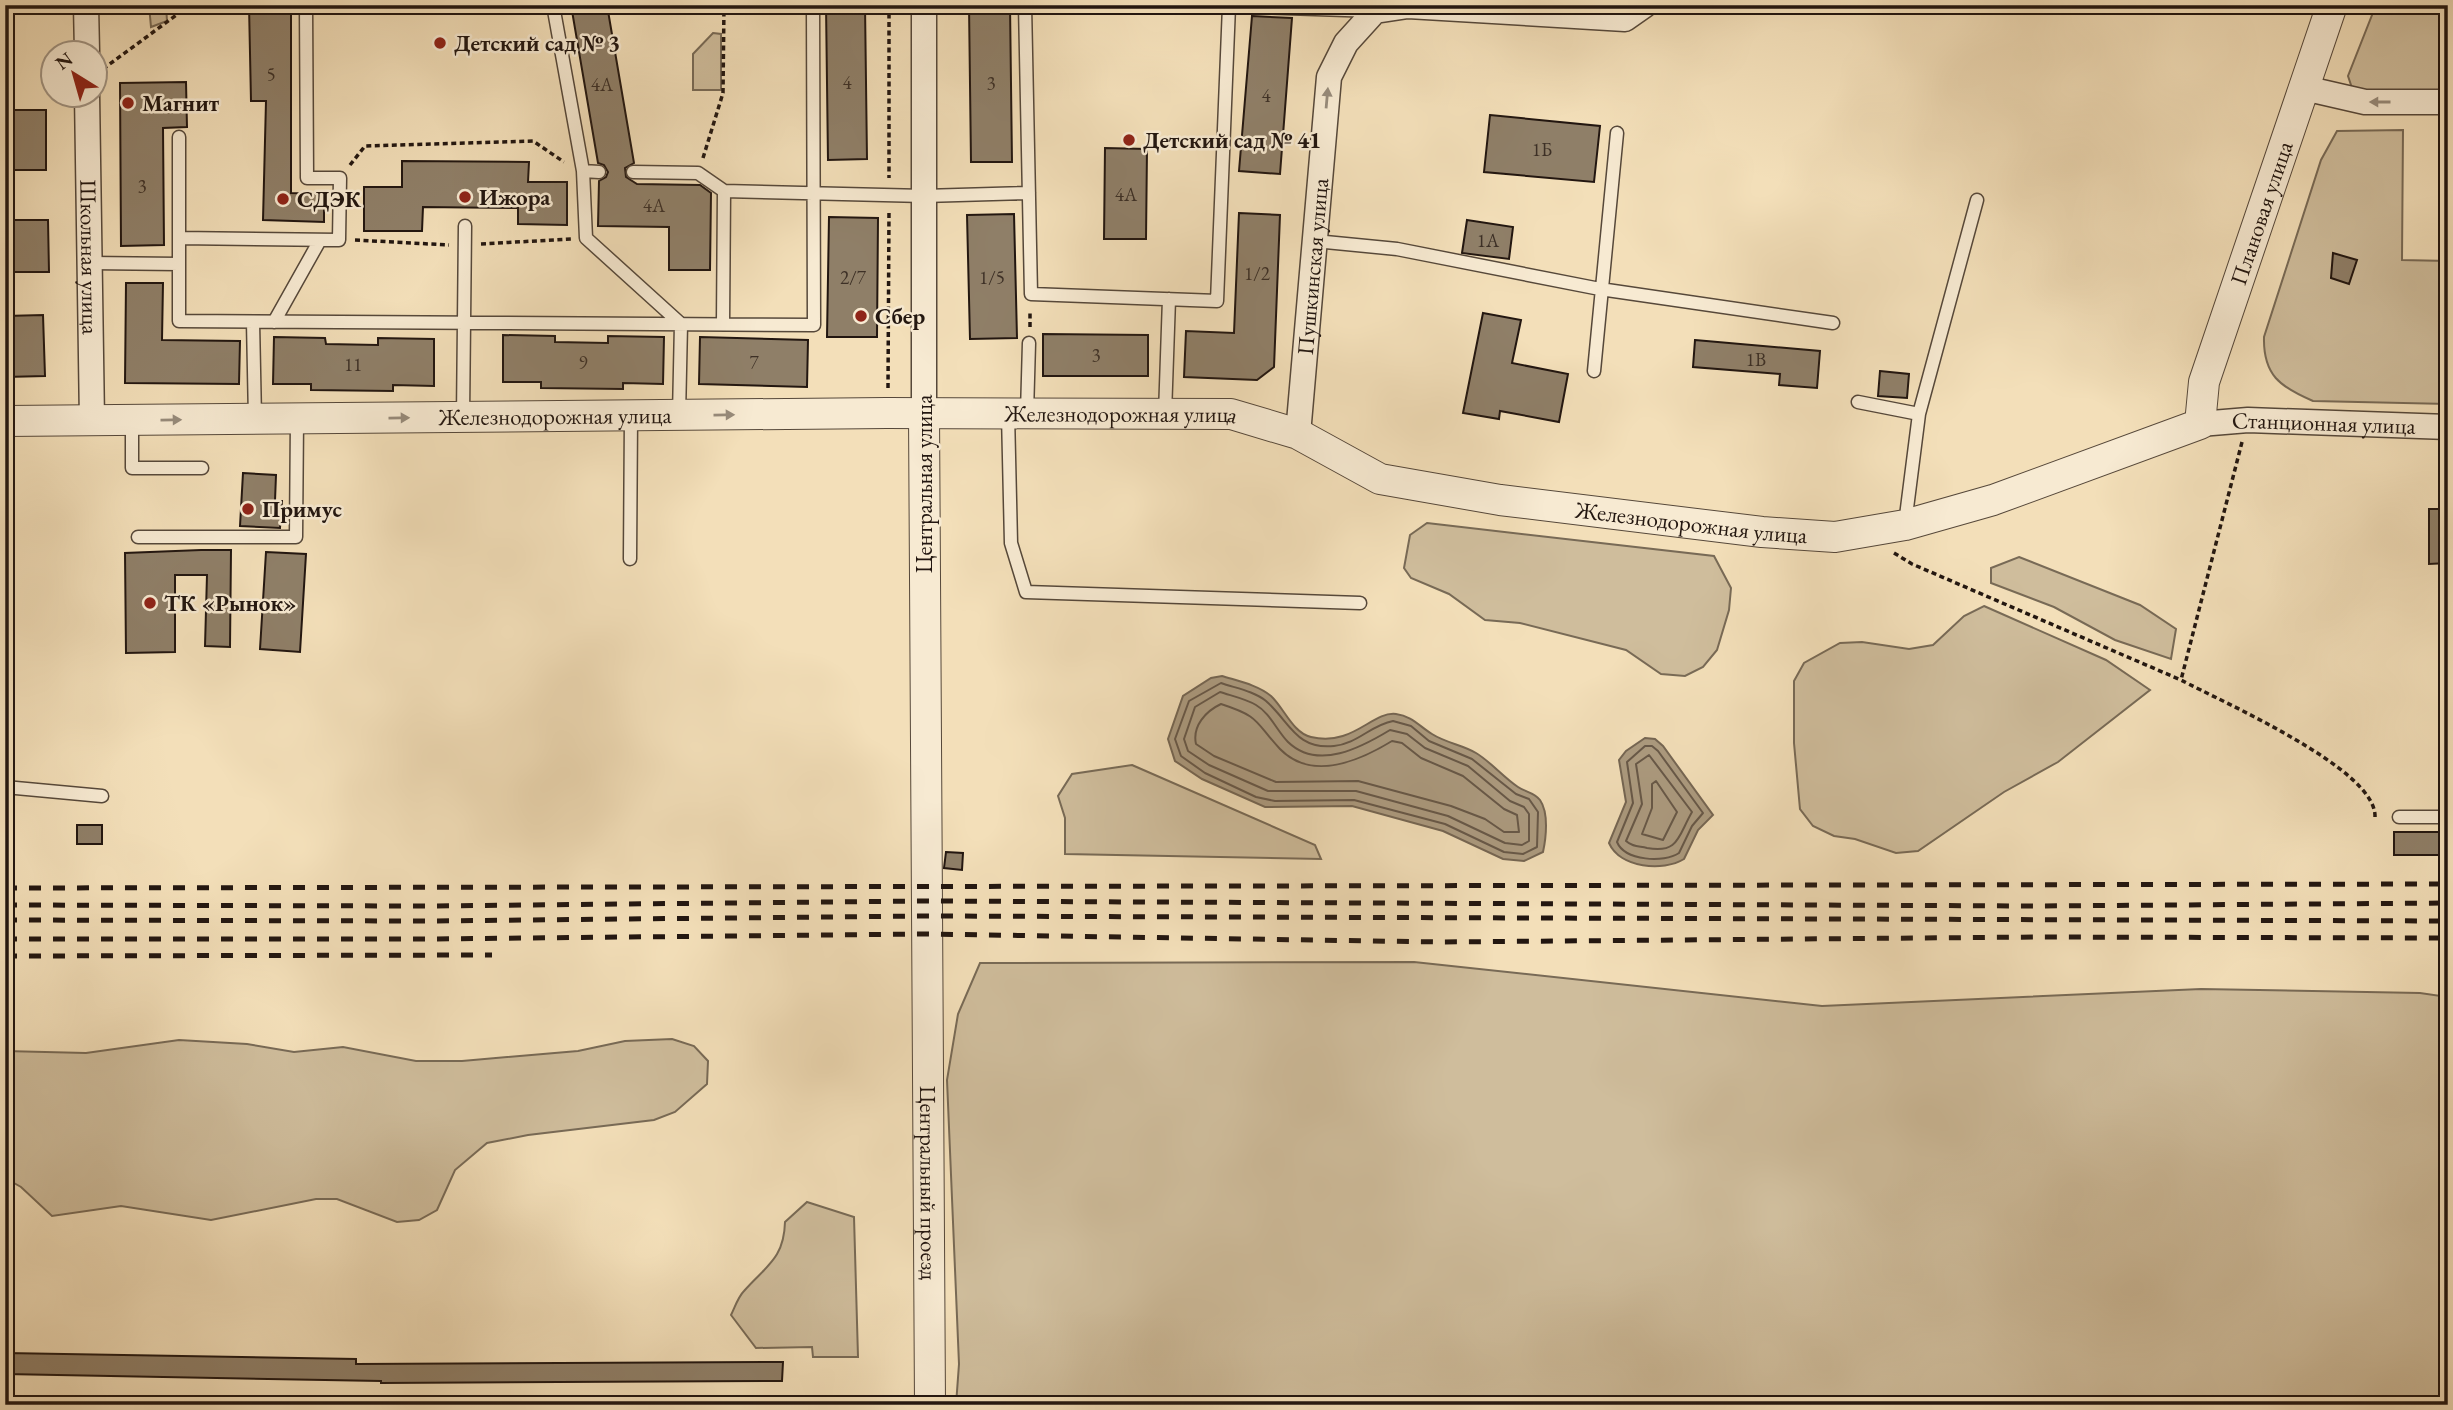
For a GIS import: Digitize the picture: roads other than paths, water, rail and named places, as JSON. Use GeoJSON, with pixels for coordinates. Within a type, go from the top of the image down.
{"type":"FeatureCollection","features":[{"type":"Feature","properties":{"kind":"street"},"geometry":{"type":"LineString","coordinates":[[86,5],[91,38]]}},
{"type":"Feature","properties":{"kind":"street","name":"Центральная улица"},"geometry":{"type":"LineString","coordinates":[[924,5],[927,962]]}},
{"type":"Feature","properties":{"kind":"street"},"geometry":{"type":"LineString","coordinates":[[1375,11],[1408,6],[1456,7],[1625,19],[1645,5]]}},
{"type":"Feature","properties":{"kind":"street","name":"Плановая улица"},"geometry":{"type":"LineString","coordinates":[[2200,424],[2204,382],[2332,5]]}},
{"type":"Feature","properties":{"kind":"street","name":"Пушкинская улица"},"geometry":{"type":"LineString","coordinates":[[1298,434],[1329,76],[1346,43],[1375,11]]}},
{"type":"Feature","properties":{"kind":"street"},"geometry":{"type":"LineString","coordinates":[[2304,88],[2365,102],[2448,102]]}},
{"type":"Feature","properties":{"kind":"street","name":"Школьная улица"},"geometry":{"type":"LineString","coordinates":[[88,108],[92,421]]}},
{"type":"Feature","properties":{"kind":"street","name":"Железнодорожная улица"},"geometry":{"type":"LineString","coordinates":[[5,421],[924,413],[1231,414],[1298,434],[1380,479],[1487,498],[1762,533],[1835,537],[1905,525],[1993,500],[2200,424]]}},
{"type":"Feature","properties":{"kind":"street","name":"Станционная улица"},"geometry":{"type":"LineString","coordinates":[[2200,424],[2248,420],[2448,427]]}},
{"type":"Feature","properties":{"kind":"street","name":"Центральный проезд"},"geometry":{"type":"LineString","coordinates":[[927,962],[930,1405]]}},
{"type":"Feature","properties":{"kind":"lane"},"geometry":{"type":"LineString","coordinates":[[179,238],[339,240],[340,178],[307,178],[306,5]]}},
{"type":"Feature","properties":{"kind":"lane"},"geometry":{"type":"LineString","coordinates":[[553,5],[583,173],[586,238],[681,324],[679,416]]}},
{"type":"Feature","properties":{"kind":"lane"},"geometry":{"type":"LineString","coordinates":[[179,137],[179,321],[814,325],[816,194],[813,5]]}},
{"type":"Feature","properties":{"kind":"lane"},"geometry":{"type":"LineString","coordinates":[[1025,5],[1031,294],[1217,301],[1229,6],[1375,11]]}},
{"type":"Feature","properties":{"kind":"lane"},"geometry":{"type":"LineString","coordinates":[[1594,371],[1617,133]]}},
{"type":"Feature","properties":{"kind":"lane"},"geometry":{"type":"LineString","coordinates":[[583,173],[599,172]]}},
{"type":"Feature","properties":{"kind":"lane"},"geometry":{"type":"LineString","coordinates":[[634,172],[698,173],[724,191],[924,196],[1029,193]]}},
{"type":"Feature","properties":{"kind":"lane"},"geometry":{"type":"LineString","coordinates":[[723,324],[724,191]]}},
{"type":"Feature","properties":{"kind":"lane"},"geometry":{"type":"LineString","coordinates":[[1905,525],[1919,414],[1977,200]]}},
{"type":"Feature","properties":{"kind":"lane"},"geometry":{"type":"LineString","coordinates":[[463,417],[465,226]]}},
{"type":"Feature","properties":{"kind":"lane"},"geometry":{"type":"LineString","coordinates":[[274,322],[320,240]]}},
{"type":"Feature","properties":{"kind":"lane"},"geometry":{"type":"LineString","coordinates":[[1315,241],[1397,249],[1600,289],[1833,323]]}},
{"type":"Feature","properties":{"kind":"lane"},"geometry":{"type":"LineString","coordinates":[[90,263],[179,264]]}},
{"type":"Feature","properties":{"kind":"lane"},"geometry":{"type":"LineString","coordinates":[[1165,415],[1169,299]]}},
{"type":"Feature","properties":{"kind":"lane"},"geometry":{"type":"LineString","coordinates":[[253,322],[255,419]]}},
{"type":"Feature","properties":{"kind":"lane"},"geometry":{"type":"LineString","coordinates":[[1029,343],[1018,414],[1011,543],[1026,592],[1360,603]]}},
{"type":"Feature","properties":{"kind":"lane"},"geometry":{"type":"LineString","coordinates":[[1858,402],[1919,414]]}},
{"type":"Feature","properties":{"kind":"lane"},"geometry":{"type":"LineString","coordinates":[[630,559],[631,416]]}},
{"type":"Feature","properties":{"kind":"lane"},"geometry":{"type":"LineString","coordinates":[[138,537],[296,537],[297,419]]}},
{"type":"Feature","properties":{"kind":"lane"},"geometry":{"type":"LineString","coordinates":[[132,420],[132,468],[202,468]]}},
{"type":"Feature","properties":{"kind":"lane"},"geometry":{"type":"LineString","coordinates":[[5,787],[102,796]]}},
{"type":"Feature","properties":{"kind":"lane"},"geometry":{"type":"LineString","coordinates":[[2399,817],[2448,817]]}},
{"type":"Feature","properties":{"kind":"water"},"geometry":{"type":"Polygon","coordinates":[[[1222,676],[1266,692],[1299,731],[1311,737],[1339,737],[1378,718],[1396,714],[1411,719],[1437,737],[1476,753],[1521,789],[1540,800],[1546,818],[1543,852],[1524,861],[1503,859],[1443,831],[1352,806],[1265,807],[1202,779],[1175,761],[1168,739],[1183,696],[1211,678],[1222,676]]]}},
{"type":"Feature","properties":{"kind":"water"},"geometry":{"type":"Polygon","coordinates":[[[1645,738],[1655,739],[1663,746],[1713,815],[1698,830],[1684,859],[1665,866],[1643,865],[1622,858],[1609,843],[1626,802],[1619,760],[1626,751],[1645,738]]]}},
{"type":"Feature","properties":{"kind":"railway"},"geometry":{"type":"LineString","coordinates":[[5,888],[2448,884]]}},
{"type":"Feature","properties":{"kind":"railway"},"geometry":{"type":"LineString","coordinates":[[5,905],[426,906],[927,901],[2034,906],[2448,903]]}},
{"type":"Feature","properties":{"kind":"railway"},"geometry":{"type":"LineString","coordinates":[[5,920],[426,921],[927,916],[2448,921]]}},
{"type":"Feature","properties":{"kind":"railway"},"geometry":{"type":"LineString","coordinates":[[5,939],[428,939],[927,934],[1441,942],[2037,937],[2448,938]]}},
{"type":"Feature","properties":{"kind":"railway"},"geometry":{"type":"LineString","coordinates":[[5,956],[492,955]]}},
{"type":"Feature","properties":{"kind":"place","name":"Детский сад № 3"},"geometry":{"type":"Point","coordinates":[440,43]}},
{"type":"Feature","properties":{"kind":"place","name":"Магнит"},"geometry":{"type":"Point","coordinates":[128,103]}},
{"type":"Feature","properties":{"kind":"place","name":"Детский сад № 41"},"geometry":{"type":"Point","coordinates":[1129,140]}},
{"type":"Feature","properties":{"kind":"place","name":"Ижора"},"geometry":{"type":"Point","coordinates":[465,197]}},
{"type":"Feature","properties":{"kind":"place","name":"СДЭК"},"geometry":{"type":"Point","coordinates":[283,199]}},
{"type":"Feature","properties":{"kind":"place","name":"Сбер"},"geometry":{"type":"Point","coordinates":[861,316]}},
{"type":"Feature","properties":{"kind":"place","name":"Примус"},"geometry":{"type":"Point","coordinates":[248,509]}},
{"type":"Feature","properties":{"kind":"place","name":"ТК «Рынок»"},"geometry":{"type":"Point","coordinates":[150,603]}}]}
